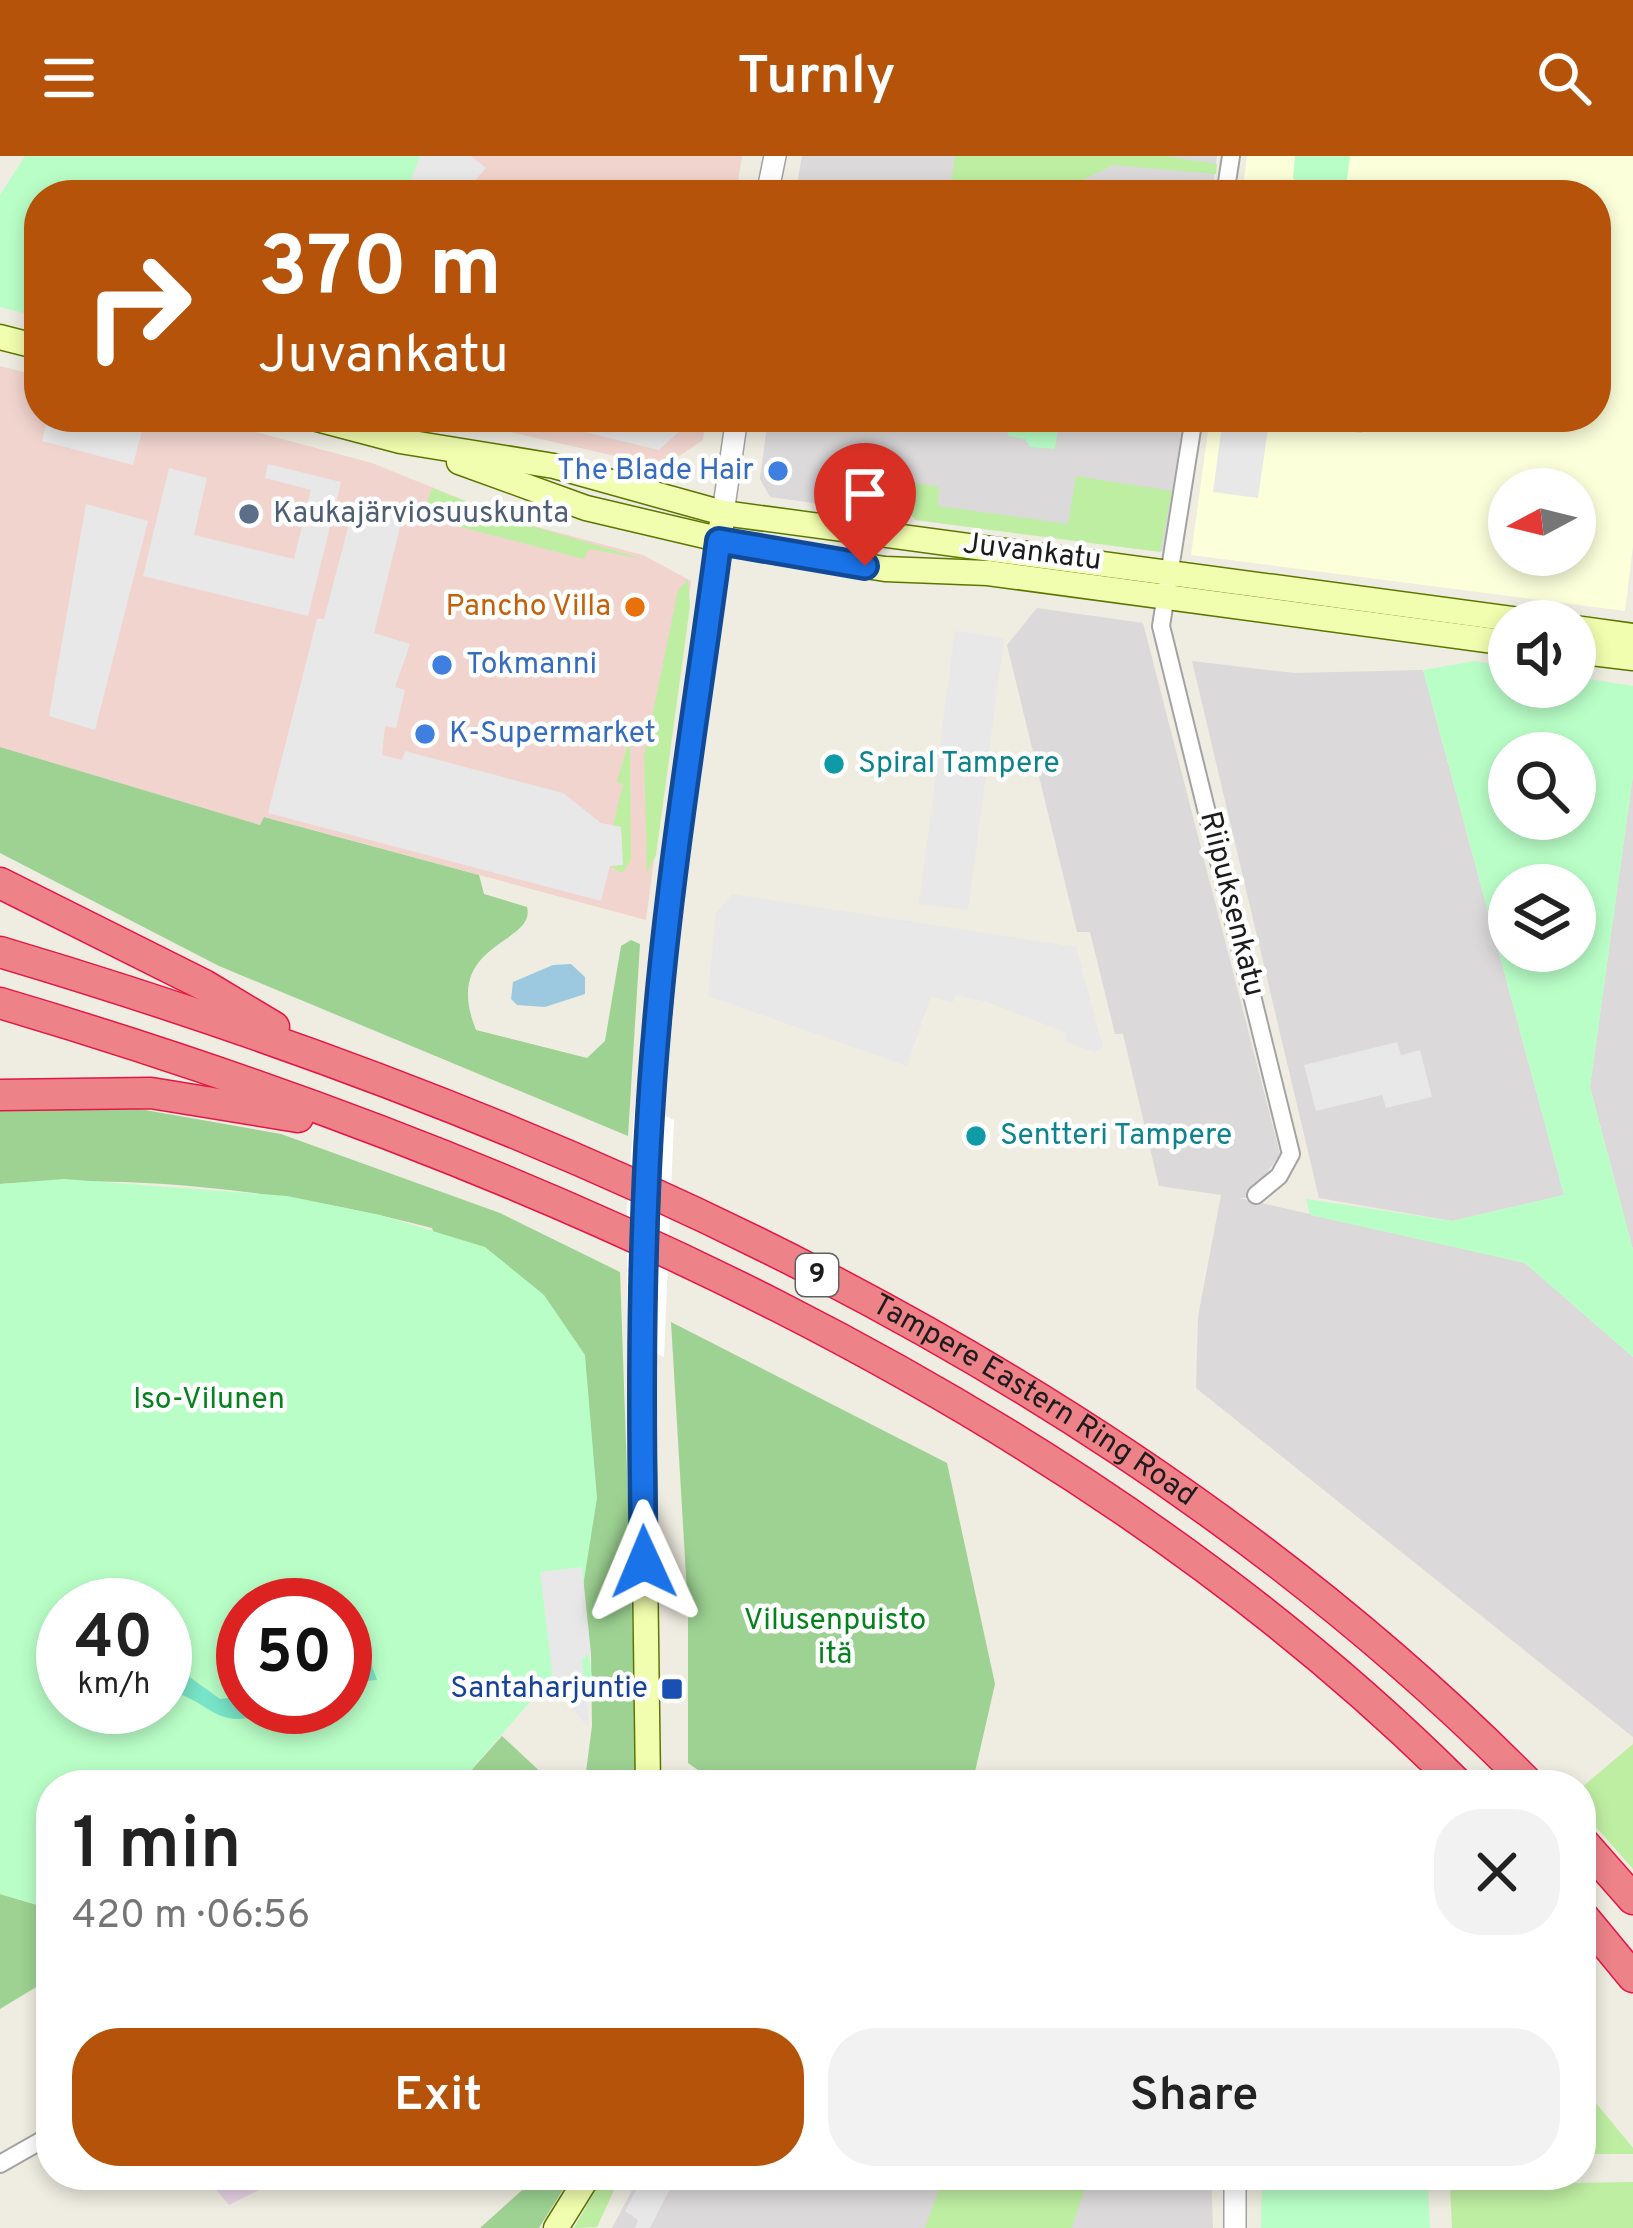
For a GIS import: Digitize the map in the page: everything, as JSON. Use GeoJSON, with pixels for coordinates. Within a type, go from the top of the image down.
{"type":"FeatureCollection","features":[{"type":"Feature","properties":{"kind":"highway"},"geometry":{"type":"LineString","coordinates":[[0,883],[204,985],[341,1067]]}},
{"type":"Feature","properties":{"kind":"highway","name":"Tampere Eastern Ring Road"},"geometry":{"type":"LineString","coordinates":[[0,952],[341,1067],[596,1167],[944,1341],[1171,1485],[1281,1564],[1459,1713],[1514,1770]]}},
{"type":"Feature","properties":{"kind":"highway","name":"Tampere Eastern Ring Road"},"geometry":{"type":"LineString","coordinates":[[0,1003],[364,1126],[595,1222],[792,1315],[1025,1447],[1249,1601],[1442,1770]]}},
{"type":"Feature","properties":{"kind":"highway"},"geometry":{"type":"LineString","coordinates":[[0,1095],[152,1093],[364,1126]]}},
{"type":"Feature","properties":{"kind":"highway"},"geometry":{"type":"LineString","coordinates":[[1596,1857],[1633,1899]]}},
{"type":"Feature","properties":{"kind":"highway"},"geometry":{"type":"LineString","coordinates":[[1596,1932],[1633,1978]]}},
{"type":"Feature","properties":{"kind":"main road","name":"Juvankatu"},"geometry":{"type":"LineString","coordinates":[[366,432],[586,508],[719,541],[865,566],[988,573],[1488,640]]}},
{"type":"Feature","properties":{"kind":"main road","name":"Juvankatu"},"geometry":{"type":"LineString","coordinates":[[400,441],[554,466],[723,513],[1488,616]]}},
{"type":"Feature","properties":{"kind":"main road"},"geometry":{"type":"LineString","coordinates":[[648,1770],[642,1346],[650,1108],[670,892],[723,513]]}},
{"type":"Feature","properties":{"kind":"main road"},"geometry":{"type":"LineString","coordinates":[[1596,631],[1633,636]]}},
{"type":"Feature","properties":{"kind":"main road"},"geometry":{"type":"LineString","coordinates":[[1596,654],[1633,658]]}},
{"type":"Feature","properties":{"kind":"main road"},"geometry":{"type":"LineString","coordinates":[[556,2228],[580,2190]]}},
{"type":"Feature","properties":{"kind":"street"},"geometry":{"type":"LineString","coordinates":[[723,513],[735,432]]}},
{"type":"Feature","properties":{"kind":"street"},"geometry":{"type":"LineString","coordinates":[[1165,600],[1191,432]]}},
{"type":"Feature","properties":{"kind":"street","name":"Riipuksenkatu"},"geometry":{"type":"LineString","coordinates":[[1165,600],[1161,626],[1292,1154],[1279,1176],[1256,1195]]}},
{"type":"Feature","properties":{"kind":"street"},"geometry":{"type":"LineString","coordinates":[[0,2164],[36,2144]]}},
{"type":"Feature","properties":{"kind":"street"},"geometry":{"type":"LineString","coordinates":[[1235,2190],[1235,2228]]}},
{"type":"Feature","properties":{"kind":"shaded area"},"geometry":{"type":"Polygon","coordinates":[[[420,156],[742,156],[738,180],[411,180],[420,156]]]}},
{"type":"Feature","properties":{"kind":"shaded area"},"geometry":{"type":"Polygon","coordinates":[[[420,156],[471,156],[486,168],[475,180],[411,180],[420,156]]]}},
{"type":"Feature","properties":{"kind":"shaded area"},"geometry":{"type":"Polygon","coordinates":[[[802,156],[1217,156],[1214,180],[798,180],[802,156]]]}},
{"type":"Feature","properties":{"kind":"shaded area"},"geometry":{"type":"Polygon","coordinates":[[[1247,156],[1633,156],[1633,546],[1625,611],[1596,607],[1596,600],[1540,600],[1191,555],[1208,432],[1611,432],[1611,180],[1244,180],[1247,156]]]}},
{"type":"Feature","properties":{"kind":"shaded area"},"geometry":{"type":"Polygon","coordinates":[[[0,366],[24,372],[24,432],[255,432],[372,463],[518,522],[643,555],[691,581],[646,920],[265,817],[260,825],[0,747],[0,366]]]}},
{"type":"Feature","properties":{"kind":"shaded area"},"geometry":{"type":"Polygon","coordinates":[[[44,432],[142,432],[133,465],[42,441],[44,432]]]}},
{"type":"Feature","properties":{"kind":"shaded area"},"geometry":{"type":"Polygon","coordinates":[[[510,432],[704,432],[703,440],[663,467],[510,432]]]}},
{"type":"Feature","properties":{"kind":"shaded area"},"geometry":{"type":"Polygon","coordinates":[[[585,432],[679,432],[659,450],[585,432]]]}},
{"type":"Feature","properties":{"kind":"shaded area"},"geometry":{"type":"Polygon","coordinates":[[[766,432],[1181,432],[1165,552],[770,497],[760,479],[766,432]]]}},
{"type":"Feature","properties":{"kind":"shaded area"},"geometry":{"type":"Polygon","coordinates":[[[1221,432],[1267,432],[1258,498],[1213,492],[1221,432]]]}},
{"type":"Feature","properties":{"kind":"shaded area"},"geometry":{"type":"Polygon","coordinates":[[[268,464],[341,482],[308,616],[143,576],[169,468],[207,478],[194,535],[294,559],[311,490],[265,478],[268,464]]]}},
{"type":"Feature","properties":{"kind":"shaded area"},"geometry":{"type":"Polygon","coordinates":[[[355,501],[403,515],[374,633],[410,644],[395,687],[405,690],[396,728],[385,726],[382,755],[402,760],[405,751],[563,793],[601,823],[621,827],[623,865],[610,866],[601,901],[268,813],[317,619],[324,619],[355,501]]]}},
{"type":"Feature","properties":{"kind":"shaded area"},"geometry":{"type":"Polygon","coordinates":[[[86,504],[148,521],[95,730],[49,716],[86,504]]]}},
{"type":"Feature","properties":{"kind":"shaded area"},"geometry":{"type":"Polygon","coordinates":[[[1037,608],[1143,623],[1280,1154],[1249,1198],[1239,1198],[1525,1263],[1633,1357],[1633,1737],[1196,1388],[1198,1317],[1221,1195],[1159,1186],[1123,1034],[1115,1034],[1090,932],[1077,932],[1007,645],[1037,608]]]}},
{"type":"Feature","properties":{"kind":"shaded area"},"geometry":{"type":"Polygon","coordinates":[[[955,631],[1004,638],[968,910],[919,904],[955,631]]]}},
{"type":"Feature","properties":{"kind":"shaded area"},"geometry":{"type":"Polygon","coordinates":[[[1192,661],[1294,673],[1423,670],[1488,912],[1488,972],[1504,972],[1564,1195],[1452,1221],[1319,1198],[1192,661]]]}},
{"type":"Feature","properties":{"kind":"shaded area"},"geometry":{"type":"Polygon","coordinates":[[[1633,775],[1633,1250],[1590,1087],[1633,775]]]}},
{"type":"Feature","properties":{"kind":"shaded area"},"geometry":{"type":"Polygon","coordinates":[[[732,894],[1076,947],[1103,1047],[1095,1052],[1065,1042],[1067,1033],[987,1002],[956,995],[952,1003],[931,996],[907,1066],[708,996],[716,913],[732,894]]]}},
{"type":"Feature","properties":{"kind":"shaded area"},"geometry":{"type":"Polygon","coordinates":[[[1397,1042],[1401,1055],[1420,1050],[1432,1097],[1386,1108],[1382,1095],[1316,1111],[1304,1065],[1397,1042]]]}},
{"type":"Feature","properties":{"kind":"shaded area"},"geometry":{"type":"Polygon","coordinates":[[[582,1567],[591,1653],[582,1659],[589,1728],[554,1687],[540,1572],[582,1567]]]}},
{"type":"Feature","properties":{"kind":"shaded area"},"geometry":{"type":"Polygon","coordinates":[[[216,2190],[259,2190],[229,2205],[216,2190]]]}},
{"type":"Feature","properties":{"kind":"shaded area"},"geometry":{"type":"Polygon","coordinates":[[[632,2190],[1212,2190],[1213,2228],[612,2228],[632,2190]]]}},
{"type":"Feature","properties":{"kind":"shaded area"},"geometry":{"type":"Polygon","coordinates":[[[636,2190],[669,2190],[650,2228],[635,2228],[638,2220],[625,2211],[636,2190]]]}},
{"type":"Feature","properties":{"kind":"green space"},"geometry":{"type":"Polygon","coordinates":[[[25,156],[420,156],[411,180],[24,180],[24,313],[0,307],[0,195],[25,156]]]}},
{"type":"Feature","properties":{"kind":"green space"},"geometry":{"type":"Polygon","coordinates":[[[955,156],[1164,156],[1217,164],[1216,174],[1113,165],[1082,180],[951,180],[955,156]]]}},
{"type":"Feature","properties":{"kind":"green space"},"geometry":{"type":"Polygon","coordinates":[[[1295,156],[1350,156],[1347,180],[1293,178],[1295,156]]]}},
{"type":"Feature","properties":{"kind":"green space"},"geometry":{"type":"Polygon","coordinates":[[[1008,432],[1057,432],[1055,449],[1030,447],[1025,439],[1008,432]]]}},
{"type":"Feature","properties":{"kind":"green space"},"geometry":{"type":"Polygon","coordinates":[[[1076,476],[1172,491],[1160,552],[915,520],[907,508],[910,482],[939,487],[938,506],[1068,524],[1076,476]]]}},
{"type":"Feature","properties":{"kind":"green space"},"geometry":{"type":"Polygon","coordinates":[[[432,488],[518,522],[643,559],[589,549],[584,559],[445,523],[425,509],[432,488]]]}},
{"type":"Feature","properties":{"kind":"green space"},"geometry":{"type":"Polygon","coordinates":[[[688,580],[690,606],[656,855],[647,873],[644,756],[678,590],[688,580]]]}},
{"type":"Feature","properties":{"kind":"green space"},"geometry":{"type":"Polygon","coordinates":[[[1474,661],[1488,663],[1488,708],[1596,708],[1596,680],[1633,686],[1633,775],[1590,1087],[1633,1250],[1633,1357],[1525,1263],[1310,1215],[1306,1199],[1452,1221],[1564,1195],[1504,972],[1596,972],[1596,864],[1488,864],[1488,912],[1423,670],[1474,661]]]}},
{"type":"Feature","properties":{"kind":"green space"},"geometry":{"type":"Polygon","coordinates":[[[630,736],[631,860],[622,873],[610,866],[622,865],[621,827],[613,825],[623,784],[617,782],[630,736]]]}},
{"type":"Feature","properties":{"kind":"green space"},"geometry":{"type":"Polygon","coordinates":[[[0,747],[260,825],[264,817],[479,875],[484,894],[527,907],[526,920],[479,962],[470,979],[468,1001],[476,1030],[587,1058],[605,1041],[621,946],[631,940],[640,944],[628,1136],[219,966],[0,853],[0,747]]]}},
{"type":"Feature","properties":{"kind":"green space"},"geometry":{"type":"Polygon","coordinates":[[[105,1103],[281,1134],[500,1213],[620,1272],[637,1770],[586,1770],[592,1726],[591,1653],[432,1228],[326,1205],[218,1189],[109,1182],[0,1184],[0,1107],[105,1103]]]}},
{"type":"Feature","properties":{"kind":"green space","name":"Iso-Vilunen"},"geometry":{"type":"Polygon","coordinates":[[[64,1179],[287,1196],[380,1215],[485,1247],[544,1295],[585,1355],[597,1498],[581,1599],[593,1685],[554,1687],[547,1682],[471,1770],[36,1770],[36,1905],[0,1894],[0,1184],[64,1179]]]}},
{"type":"Feature","properties":{"kind":"green space","name":"Vilusenpuisto itä"},"geometry":{"type":"Polygon","coordinates":[[[671,1322],[947,1463],[995,1684],[975,1770],[698,1770],[688,1763],[688,1609],[671,1322]]]}},
{"type":"Feature","properties":{"kind":"green space"},"geometry":{"type":"Polygon","coordinates":[[[192,1679],[216,1696],[216,1713],[192,1700],[192,1679]]]}},
{"type":"Feature","properties":{"kind":"green space"},"geometry":{"type":"Polygon","coordinates":[[[502,1736],[538,1770],[471,1770],[502,1736]]]}},
{"type":"Feature","properties":{"kind":"green space"},"geometry":{"type":"Polygon","coordinates":[[[1633,1744],[1633,1869],[1596,1827],[1596,1775],[1633,1744]]]}},
{"type":"Feature","properties":{"kind":"green space"},"geometry":{"type":"Polygon","coordinates":[[[0,1894],[36,1905],[36,1987],[0,2009],[0,1894]]]}},
{"type":"Feature","properties":{"kind":"green space"},"geometry":{"type":"Polygon","coordinates":[[[1596,2103],[1633,2148],[1633,2154],[1596,2154],[1596,2103]]]}},
{"type":"Feature","properties":{"kind":"green space"},"geometry":{"type":"Polygon","coordinates":[[[1633,2182],[1633,2228],[1452,2228],[1450,2190],[1596,2190],[1596,2183],[1633,2182]]]}},
{"type":"Feature","properties":{"kind":"green space"},"geometry":{"type":"Polygon","coordinates":[[[522,2190],[563,2190],[539,2228],[480,2228],[522,2190]]]}},
{"type":"Feature","properties":{"kind":"green space"},"geometry":{"type":"Polygon","coordinates":[[[596,2190],[614,2190],[597,2227],[574,2228],[596,2190]]]}},
{"type":"Feature","properties":{"kind":"green space"},"geometry":{"type":"Polygon","coordinates":[[[939,2190],[1084,2190],[1072,2228],[925,2228],[939,2190]]]}},
{"type":"Feature","properties":{"kind":"green space"},"geometry":{"type":"Polygon","coordinates":[[[1262,2190],[1428,2190],[1430,2228],[1261,2228],[1262,2190]]]}},
{"type":"Feature","properties":{"kind":"water"},"geometry":{"type":"Polygon","coordinates":[[[571,964],[585,977],[585,994],[545,1007],[517,1005],[511,999],[513,982],[553,965],[571,964]]]}},
{"type":"Feature","properties":{"kind":"pier"},"geometry":{"type":"Polygon","coordinates":[[[635,1102],[674,1120],[664,1357],[627,1339],[627,1208],[635,1102]]]}},
{"type":"Feature","properties":{"kind":"place","name":"The Blade Hair"},"geometry":{"type":"Point","coordinates":[778,471]}},
{"type":"Feature","properties":{"kind":"place","name":"Kaukajärviosuuskunta"},"geometry":{"type":"Point","coordinates":[249,514]}},
{"type":"Feature","properties":{"kind":"place","name":"Pancho Villa"},"geometry":{"type":"Point","coordinates":[635,607]}},
{"type":"Feature","properties":{"kind":"place","name":"Tokmanni"},"geometry":{"type":"Point","coordinates":[442,665]}},
{"type":"Feature","properties":{"kind":"place","name":"K-Supermarket"},"geometry":{"type":"Point","coordinates":[425,734]}},
{"type":"Feature","properties":{"kind":"place","name":"Spiral Tampere"},"geometry":{"type":"Point","coordinates":[834,764]}},
{"type":"Feature","properties":{"kind":"place","name":"Sentteri Tampere"},"geometry":{"type":"Point","coordinates":[976,1136]}},
{"type":"Feature","properties":{"kind":"place","name":"Santaharjuntie"},"geometry":{"type":"Point","coordinates":[672,1689]}},
{"type":"Feature","properties":{"kind":"route"},"geometry":{"type":"LineString","coordinates":[[644,1562],[640,1394],[650,1108],[670,892],[719,541],[865,566]]}}]}
